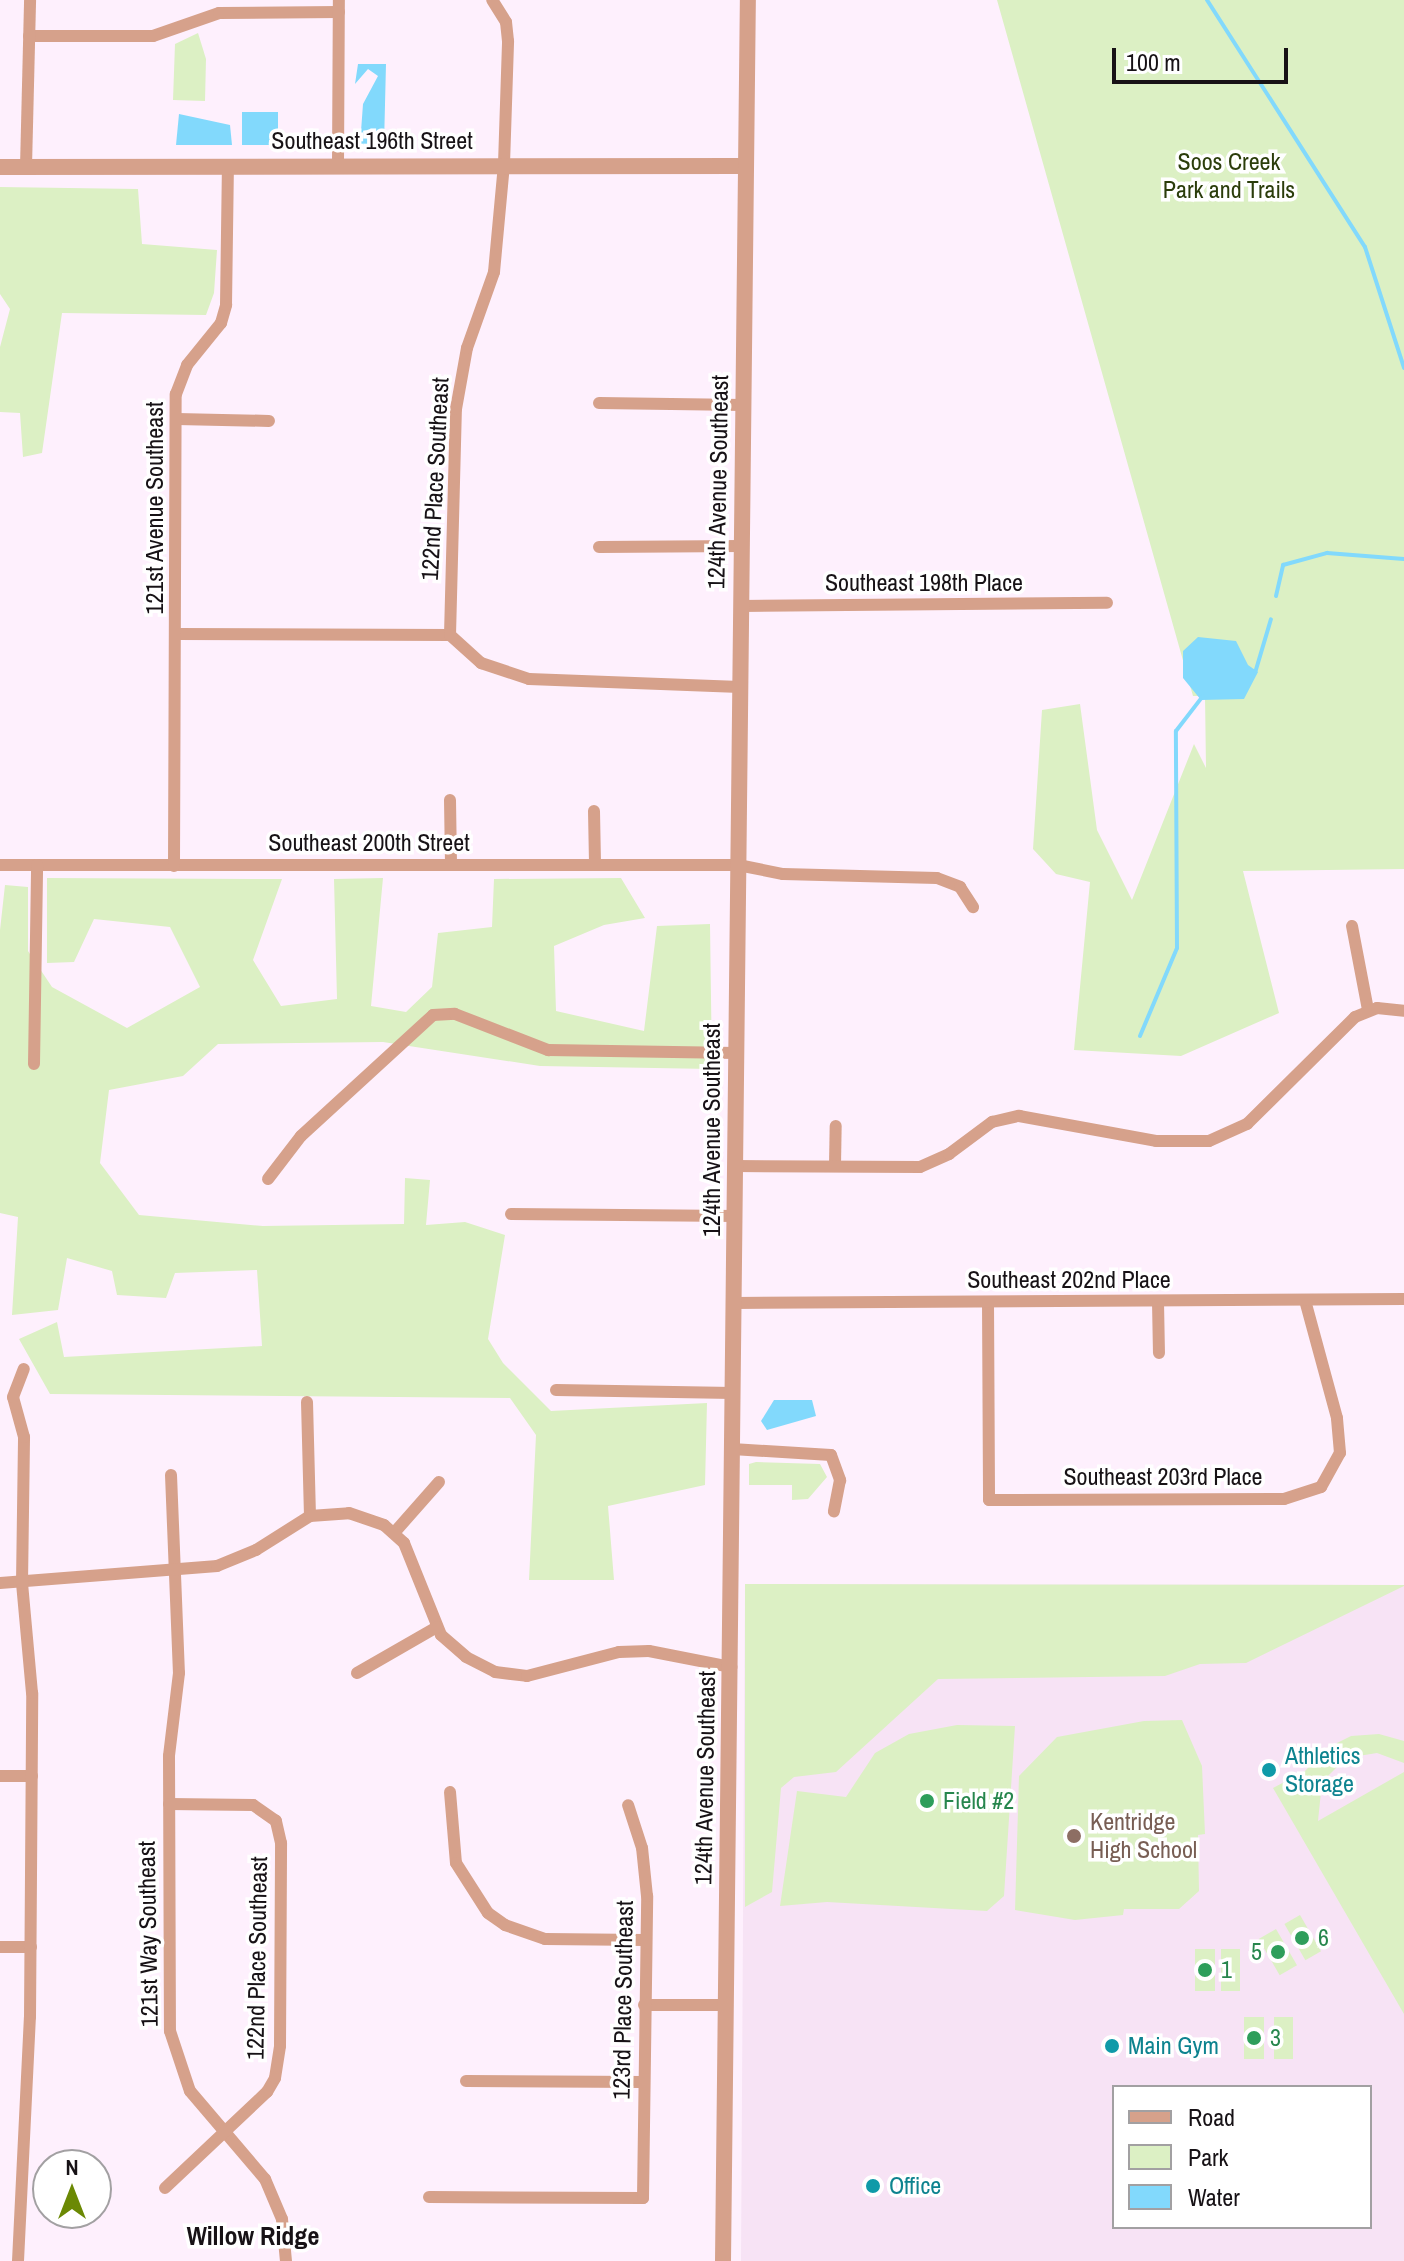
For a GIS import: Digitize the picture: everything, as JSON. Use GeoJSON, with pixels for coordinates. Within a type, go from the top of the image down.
{"type":"FeatureCollection","features":[{"type":"Feature","properties":{"kind":"street"},"geometry":{"type":"LineString","coordinates":[[26,167],[30,0]]}},
{"type":"Feature","properties":{"kind":"street","name":"122nd Place Southeast"},"geometry":{"type":"LineString","coordinates":[[450,635],[456,409],[467,348],[494,272],[504,164],[508,41],[506,22],[492,0]]}},
{"type":"Feature","properties":{"kind":"street","name":"124th Avenue Southeast"},"geometry":{"type":"LineString","coordinates":[[723,2261],[748,0]]}},
{"type":"Feature","properties":{"kind":"street"},"geometry":{"type":"LineString","coordinates":[[29,36],[153,36],[219,13],[339,6],[338,165]]}},
{"type":"Feature","properties":{"kind":"street","name":"121st Avenue Southeast"},"geometry":{"type":"LineString","coordinates":[[174,866],[177,419],[180,380],[221,323],[226,305],[228,166]]}},
{"type":"Feature","properties":{"kind":"street","name":"Southeast 196th Street"},"geometry":{"type":"LineString","coordinates":[[0,167],[745,166]]}},
{"type":"Feature","properties":{"kind":"street"},"geometry":{"type":"LineString","coordinates":[[599,403],[743,405]]}},
{"type":"Feature","properties":{"kind":"street"},"geometry":{"type":"LineString","coordinates":[[177,419],[269,421]]}},
{"type":"Feature","properties":{"kind":"street"},"geometry":{"type":"LineString","coordinates":[[599,547],[741,546]]}},
{"type":"Feature","properties":{"kind":"street","name":"Southeast 198th Place"},"geometry":{"type":"LineString","coordinates":[[741,606],[1107,603]]}},
{"type":"Feature","properties":{"kind":"street"},"geometry":{"type":"LineString","coordinates":[[177,634],[450,635],[481,663],[539,681],[740,687]]}},
{"type":"Feature","properties":{"kind":"street"},"geometry":{"type":"LineString","coordinates":[[450,800],[451,864]]}},
{"type":"Feature","properties":{"kind":"street"},"geometry":{"type":"LineString","coordinates":[[594,811],[595,865]]}},
{"type":"Feature","properties":{"kind":"street","name":"Southeast 200th Street"},"geometry":{"type":"LineString","coordinates":[[0,865],[738,865],[783,874],[937,878],[960,887],[973,907]]}},
{"type":"Feature","properties":{"kind":"street"},"geometry":{"type":"LineString","coordinates":[[34,1064],[37,865]]}},
{"type":"Feature","properties":{"kind":"street"},"geometry":{"type":"LineString","coordinates":[[1352,926],[1368,1010]]}},
{"type":"Feature","properties":{"kind":"street"},"geometry":{"type":"LineString","coordinates":[[735,1166],[920,1167],[949,1154],[992,1122],[1019,1116],[1156,1141],[1209,1141],[1247,1124],[1349,1022],[1368,1010],[1404,1011]]}},
{"type":"Feature","properties":{"kind":"street"},"geometry":{"type":"LineString","coordinates":[[268,1179],[301,1136],[433,1015],[455,1014],[548,1050],[736,1053]]}},
{"type":"Feature","properties":{"kind":"street"},"geometry":{"type":"LineString","coordinates":[[835,1165],[836,1126]]}},
{"type":"Feature","properties":{"kind":"street"},"geometry":{"type":"LineString","coordinates":[[511,1214],[735,1216]]}},
{"type":"Feature","properties":{"kind":"street","name":"Southeast 202nd Place"},"geometry":{"type":"LineString","coordinates":[[734,1303],[1404,1299]]}},
{"type":"Feature","properties":{"kind":"street","name":"Southeast 203rd Place"},"geometry":{"type":"LineString","coordinates":[[988,1302],[989,1500],[1284,1499],[1321,1487],[1330,1476],[1341,1441],[1305,1300]]}},
{"type":"Feature","properties":{"kind":"street"},"geometry":{"type":"LineString","coordinates":[[1158,1302],[1159,1353]]}},
{"type":"Feature","properties":{"kind":"street"},"geometry":{"type":"LineString","coordinates":[[18,2261],[31,1947],[32,1693],[22,1583],[24,1437],[6,1396],[24,1369]]}},
{"type":"Feature","properties":{"kind":"street"},"geometry":{"type":"LineString","coordinates":[[556,1390],[733,1393]]}},
{"type":"Feature","properties":{"kind":"street"},"geometry":{"type":"LineString","coordinates":[[307,1402],[310,1516]]}},
{"type":"Feature","properties":{"kind":"street"},"geometry":{"type":"LineString","coordinates":[[732,1449],[831,1455],[840,1480],[834,1511]]}},
{"type":"Feature","properties":{"kind":"street","name":"121st Way Southeast"},"geometry":{"type":"LineString","coordinates":[[171,1475],[179,1673],[169,1804],[170,2031],[190,2091],[271,2190],[282,2219],[286,2261]]}},
{"type":"Feature","properties":{"kind":"street"},"geometry":{"type":"LineString","coordinates":[[394,1533],[439,1482]]}},
{"type":"Feature","properties":{"kind":"street"},"geometry":{"type":"LineString","coordinates":[[0,1583],[176,1572],[242,1558],[310,1516],[361,1515],[394,1533],[417,1566],[437,1627],[466,1657],[510,1675],[544,1673],[619,1652],[649,1651],[731,1667]]}},
{"type":"Feature","properties":{"kind":"street"},"geometry":{"type":"LineString","coordinates":[[357,1673],[437,1627]]}},
{"type":"Feature","properties":{"kind":"street"},"geometry":{"type":"LineString","coordinates":[[0,1776],[32,1776]]}},
{"type":"Feature","properties":{"kind":"street"},"geometry":{"type":"LineString","coordinates":[[450,1792],[456,1863],[488,1913],[505,1925],[545,1939],[645,1940]]}},
{"type":"Feature","properties":{"kind":"street","name":"122nd Place Southeast"},"geometry":{"type":"LineString","coordinates":[[165,2188],[272,2085],[280,2046],[281,1834],[267,1811],[241,1805],[169,1804]]}},
{"type":"Feature","properties":{"kind":"street","name":"123rd Place Southeast"},"geometry":{"type":"LineString","coordinates":[[429,2197],[643,2198],[644,1858],[628,1805]]}},
{"type":"Feature","properties":{"kind":"street"},"geometry":{"type":"LineString","coordinates":[[0,1947],[31,1947]]}},
{"type":"Feature","properties":{"kind":"street"},"geometry":{"type":"LineString","coordinates":[[644,2005],[725,2005]]}},
{"type":"Feature","properties":{"kind":"street"},"geometry":{"type":"LineString","coordinates":[[466,2081],[643,2082]]}},
{"type":"Feature","properties":{"kind":"shaded area","name":"Kentridge High School"},"geometry":{"type":"Polygon","coordinates":[[[745,1584],[1404,1585],[1404,2261],[741,2261],[745,1584]]]}},
{"type":"Feature","properties":{"kind":"green space","name":"Soos Creek Park and Trails"},"geometry":{"type":"Polygon","coordinates":[[[997,0],[1404,0],[1404,869],[1243,871],[1279,1013],[1181,1056],[1074,1050],[1090,882],[1056,874],[1033,849],[1042,710],[1080,704],[1097,830],[1132,900],[1194,744],[1206,768],[1205,696],[1193,696],[997,0]]]}},
{"type":"Feature","properties":{"kind":"green space"},"geometry":{"type":"Polygon","coordinates":[[[198,33],[206,59],[205,101],[173,100],[175,44],[198,33]]]}},
{"type":"Feature","properties":{"kind":"green space"},"geometry":{"type":"Polygon","coordinates":[[[0,187],[138,189],[142,244],[217,250],[214,293],[206,315],[62,313],[42,453],[23,457],[20,413],[0,412],[0,347],[10,309],[0,294],[0,187]]]}},
{"type":"Feature","properties":{"kind":"green space"},"geometry":{"type":"Polygon","coordinates":[[[47,878],[282,879],[253,960],[281,1006],[337,999],[334,879],[383,878],[371,1006],[406,1012],[432,987],[438,933],[492,927],[494,879],[621,878],[645,918],[604,925],[554,946],[556,1011],[644,1031],[657,926],[710,924],[712,1069],[540,1066],[383,1042],[218,1044],[183,1076],[109,1090],[100,1163],[139,1215],[263,1226],[404,1224],[405,1178],[430,1180],[426,1225],[465,1222],[505,1235],[488,1339],[503,1363],[551,1411],[707,1403],[705,1485],[608,1506],[614,1580],[529,1580],[536,1435],[510,1398],[50,1394],[19,1339],[57,1322],[64,1357],[262,1346],[257,1270],[175,1273],[166,1298],[117,1295],[112,1271],[67,1258],[58,1310],[12,1315],[18,1217],[0,1213],[0,930],[5,885],[28,887],[28,951],[52,987],[127,1028],[200,987],[170,927],[94,919],[74,962],[47,963],[47,878]]]}},
{"type":"Feature","properties":{"kind":"green space"},"geometry":{"type":"Polygon","coordinates":[[[749,1464],[820,1464],[827,1477],[808,1499],[792,1500],[792,1485],[749,1485],[749,1464]]]}},
{"type":"Feature","properties":{"kind":"green space"},"geometry":{"type":"Polygon","coordinates":[[[745,1584],[1404,1586],[1246,1663],[1200,1664],[1165,1676],[938,1679],[836,1772],[794,1777],[781,1788],[772,1892],[745,1907],[745,1584]]]}},
{"type":"Feature","properties":{"kind":"green space"},"geometry":{"type":"Polygon","coordinates":[[[1182,1720],[1202,1766],[1205,1834],[1198,1835],[1199,1891],[1179,1909],[1124,1909],[1123,1915],[1075,1920],[1015,1910],[1019,1776],[1057,1737],[1144,1721],[1182,1720]]]}},
{"type":"Feature","properties":{"kind":"green space","name":"Field #2"},"geometry":{"type":"Polygon","coordinates":[[[957,1725],[1015,1726],[1004,1896],[987,1911],[827,1902],[780,1906],[797,1791],[846,1797],[875,1753],[909,1734],[957,1725]]]}},
{"type":"Feature","properties":{"kind":"green space"},"geometry":{"type":"Polygon","coordinates":[[[1379,1734],[1404,1741],[1404,1763],[1377,1753],[1346,1758],[1322,1782],[1318,1821],[1404,1772],[1404,2014],[1273,1788],[1305,1771],[1327,1748],[1351,1736],[1379,1734]]]}},
{"type":"Feature","properties":{"kind":"green space","name":"6"},"geometry":{"type":"Polygon","coordinates":[[[1300,1915],[1321,1951],[1305,1960],[1284,1924],[1300,1915]]]}},
{"type":"Feature","properties":{"kind":"green space","name":"5"},"geometry":{"type":"Polygon","coordinates":[[[1276,1929],[1297,1965],[1280,1975],[1259,1939],[1276,1929]]]}},
{"type":"Feature","properties":{"kind":"green space","name":"1"},"geometry":{"type":"Polygon","coordinates":[[[1195,1949],[1215,1949],[1215,1991],[1195,1991],[1195,1949]]]}},
{"type":"Feature","properties":{"kind":"green space"},"geometry":{"type":"Polygon","coordinates":[[[1221,1949],[1240,1949],[1240,1991],[1221,1991],[1221,1949]]]}},
{"type":"Feature","properties":{"kind":"green space","name":"3"},"geometry":{"type":"Polygon","coordinates":[[[1244,2017],[1264,2017],[1264,2059],[1244,2059],[1244,2017]]]}},
{"type":"Feature","properties":{"kind":"green space"},"geometry":{"type":"Polygon","coordinates":[[[1274,2017],[1293,2017],[1293,2059],[1274,2059],[1274,2017]]]}},
{"type":"Feature","properties":{"kind":"water"},"geometry":{"type":"Polygon","coordinates":[[[358,64],[386,64],[384,145],[360,145],[363,104],[378,76],[368,69],[355,84],[358,64]]]}},
{"type":"Feature","properties":{"kind":"water"},"geometry":{"type":"Polygon","coordinates":[[[242,112],[278,112],[278,145],[242,145],[242,112]]]}},
{"type":"Feature","properties":{"kind":"water"},"geometry":{"type":"Polygon","coordinates":[[[179,114],[230,125],[232,145],[176,145],[179,114]]]}},
{"type":"Feature","properties":{"kind":"water"},"geometry":{"type":"Polygon","coordinates":[[[1198,637],[1236,641],[1248,665],[1258,672],[1244,699],[1201,700],[1183,678],[1183,651],[1198,637]]]}},
{"type":"Feature","properties":{"kind":"water"},"geometry":{"type":"Polygon","coordinates":[[[774,1400],[812,1400],[816,1416],[767,1430],[761,1421],[774,1400]]]}},
{"type":"Feature","properties":{"kind":"waterway"},"geometry":{"type":"LineString","coordinates":[[1207,0],[1365,247],[1404,368]]}},
{"type":"Feature","properties":{"kind":"waterway"},"geometry":{"type":"LineString","coordinates":[[1276,596],[1283,565],[1327,553],[1404,559]]}},
{"type":"Feature","properties":{"kind":"waterway"},"geometry":{"type":"LineString","coordinates":[[1255,673],[1271,619]]}},
{"type":"Feature","properties":{"kind":"waterway"},"geometry":{"type":"LineString","coordinates":[[1140,1036],[1177,948],[1176,731],[1203,696]]}},
{"type":"Feature","properties":{"kind":"place","name":"Athletics Storage"},"geometry":{"type":"Point","coordinates":[1269,1770]}},
{"type":"Feature","properties":{"kind":"place","name":"Field #2"},"geometry":{"type":"Point","coordinates":[927,1801]}},
{"type":"Feature","properties":{"kind":"place","name":"Kentridge High School"},"geometry":{"type":"Point","coordinates":[1074,1836]}},
{"type":"Feature","properties":{"kind":"place","name":"6"},"geometry":{"type":"Point","coordinates":[1302,1938]}},
{"type":"Feature","properties":{"kind":"place","name":"5"},"geometry":{"type":"Point","coordinates":[1278,1952]}},
{"type":"Feature","properties":{"kind":"place","name":"1"},"geometry":{"type":"Point","coordinates":[1205,1970]}},
{"type":"Feature","properties":{"kind":"place","name":"3"},"geometry":{"type":"Point","coordinates":[1254,2038]}},
{"type":"Feature","properties":{"kind":"place","name":"Main Gym"},"geometry":{"type":"Point","coordinates":[1112,2046]}},
{"type":"Feature","properties":{"kind":"place","name":"Office"},"geometry":{"type":"Point","coordinates":[873,2186]}},
{"type":"Feature","properties":{"kind":"district","name":"Willow Ridge"},"geometry":{"type":"Point","coordinates":[253,2236]}}]}
